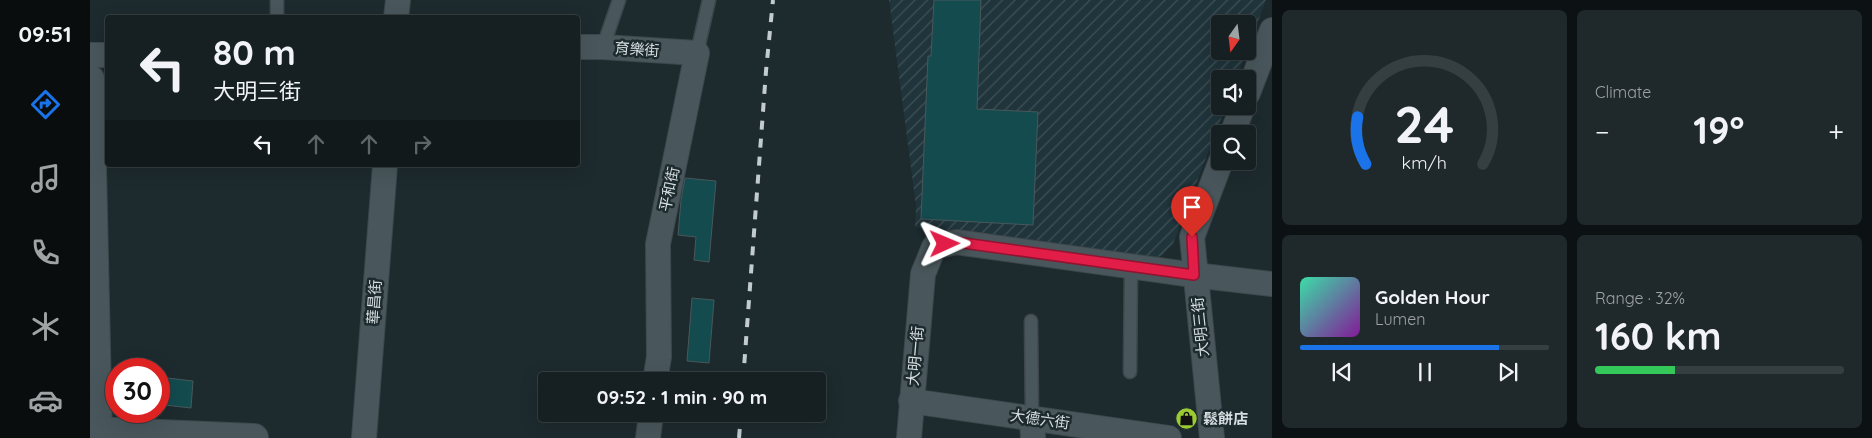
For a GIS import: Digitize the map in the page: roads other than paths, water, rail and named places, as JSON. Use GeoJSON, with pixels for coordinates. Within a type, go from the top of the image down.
{"type":"FeatureCollection","features":[{"type":"Feature","properties":{"kind":"street"},"geometry":{"type":"LineString","coordinates":[[396,15],[398,0]]}},
{"type":"Feature","properties":{"kind":"street"},"geometry":{"type":"LineString","coordinates":[[1256,72],[1272,30]]}},
{"type":"Feature","properties":{"kind":"street","name":"育樂街"},"geometry":{"type":"LineString","coordinates":[[580,47],[697,53]]}},
{"type":"Feature","properties":{"kind":"street","name":"平和街"},"geometry":{"type":"LineString","coordinates":[[657,372],[659,357],[658,244],[697,53]]}},
{"type":"Feature","properties":{"kind":"street"},"geometry":{"type":"LineString","coordinates":[[90,56],[105,55]]}},
{"type":"Feature","properties":{"kind":"street"},"geometry":{"type":"LineString","coordinates":[[90,79],[96,433],[254,438]]}},
{"type":"Feature","properties":{"kind":"street","name":"華昌街"},"geometry":{"type":"LineString","coordinates":[[364,438],[385,167]]}},
{"type":"Feature","properties":{"kind":"street","name":"大明三街"},"geometry":{"type":"LineString","coordinates":[[1212,438],[1194,275],[1192,237],[1218,170]]}},
{"type":"Feature","properties":{"kind":"street","name":"大明一街"},"geometry":{"type":"LineString","coordinates":[[909,438],[922,274],[934,247],[956,242],[1131,266]]}},
{"type":"Feature","properties":{"kind":"street"},"geometry":{"type":"LineString","coordinates":[[1131,266],[1272,284]]}},
{"type":"Feature","properties":{"kind":"street","name":"大德六街"},"geometry":{"type":"LineString","coordinates":[[911,400],[1032,428],[1169,438]]}},
{"type":"Feature","properties":{"kind":"street"},"geometry":{"type":"LineString","coordinates":[[648,438],[650,422]]}},
{"type":"Feature","properties":{"kind":"lane"},"geometry":{"type":"LineString","coordinates":[[277,0],[277,15]]}},
{"type":"Feature","properties":{"kind":"lane"},"geometry":{"type":"LineString","coordinates":[[603,47],[620,0]]}},
{"type":"Feature","properties":{"kind":"lane","name":"平和街"},"geometry":{"type":"LineString","coordinates":[[697,53],[708,0]]}},
{"type":"Feature","properties":{"kind":"lane"},"geometry":{"type":"LineString","coordinates":[[1130,372],[1131,266]]}},
{"type":"Feature","properties":{"kind":"lane"},"geometry":{"type":"LineString","coordinates":[[1031,321],[1032,428]]}},
{"type":"Feature","properties":{"kind":"railway"},"geometry":{"type":"LineString","coordinates":[[744,372],[773,0]]}},
{"type":"Feature","properties":{"kind":"railway"},"geometry":{"type":"LineString","coordinates":[[739,438],[740,422]]}},
{"type":"Feature","properties":{"kind":"place","name":"鬆餅店"},"geometry":{"type":"Point","coordinates":[1187,418]}}]}
